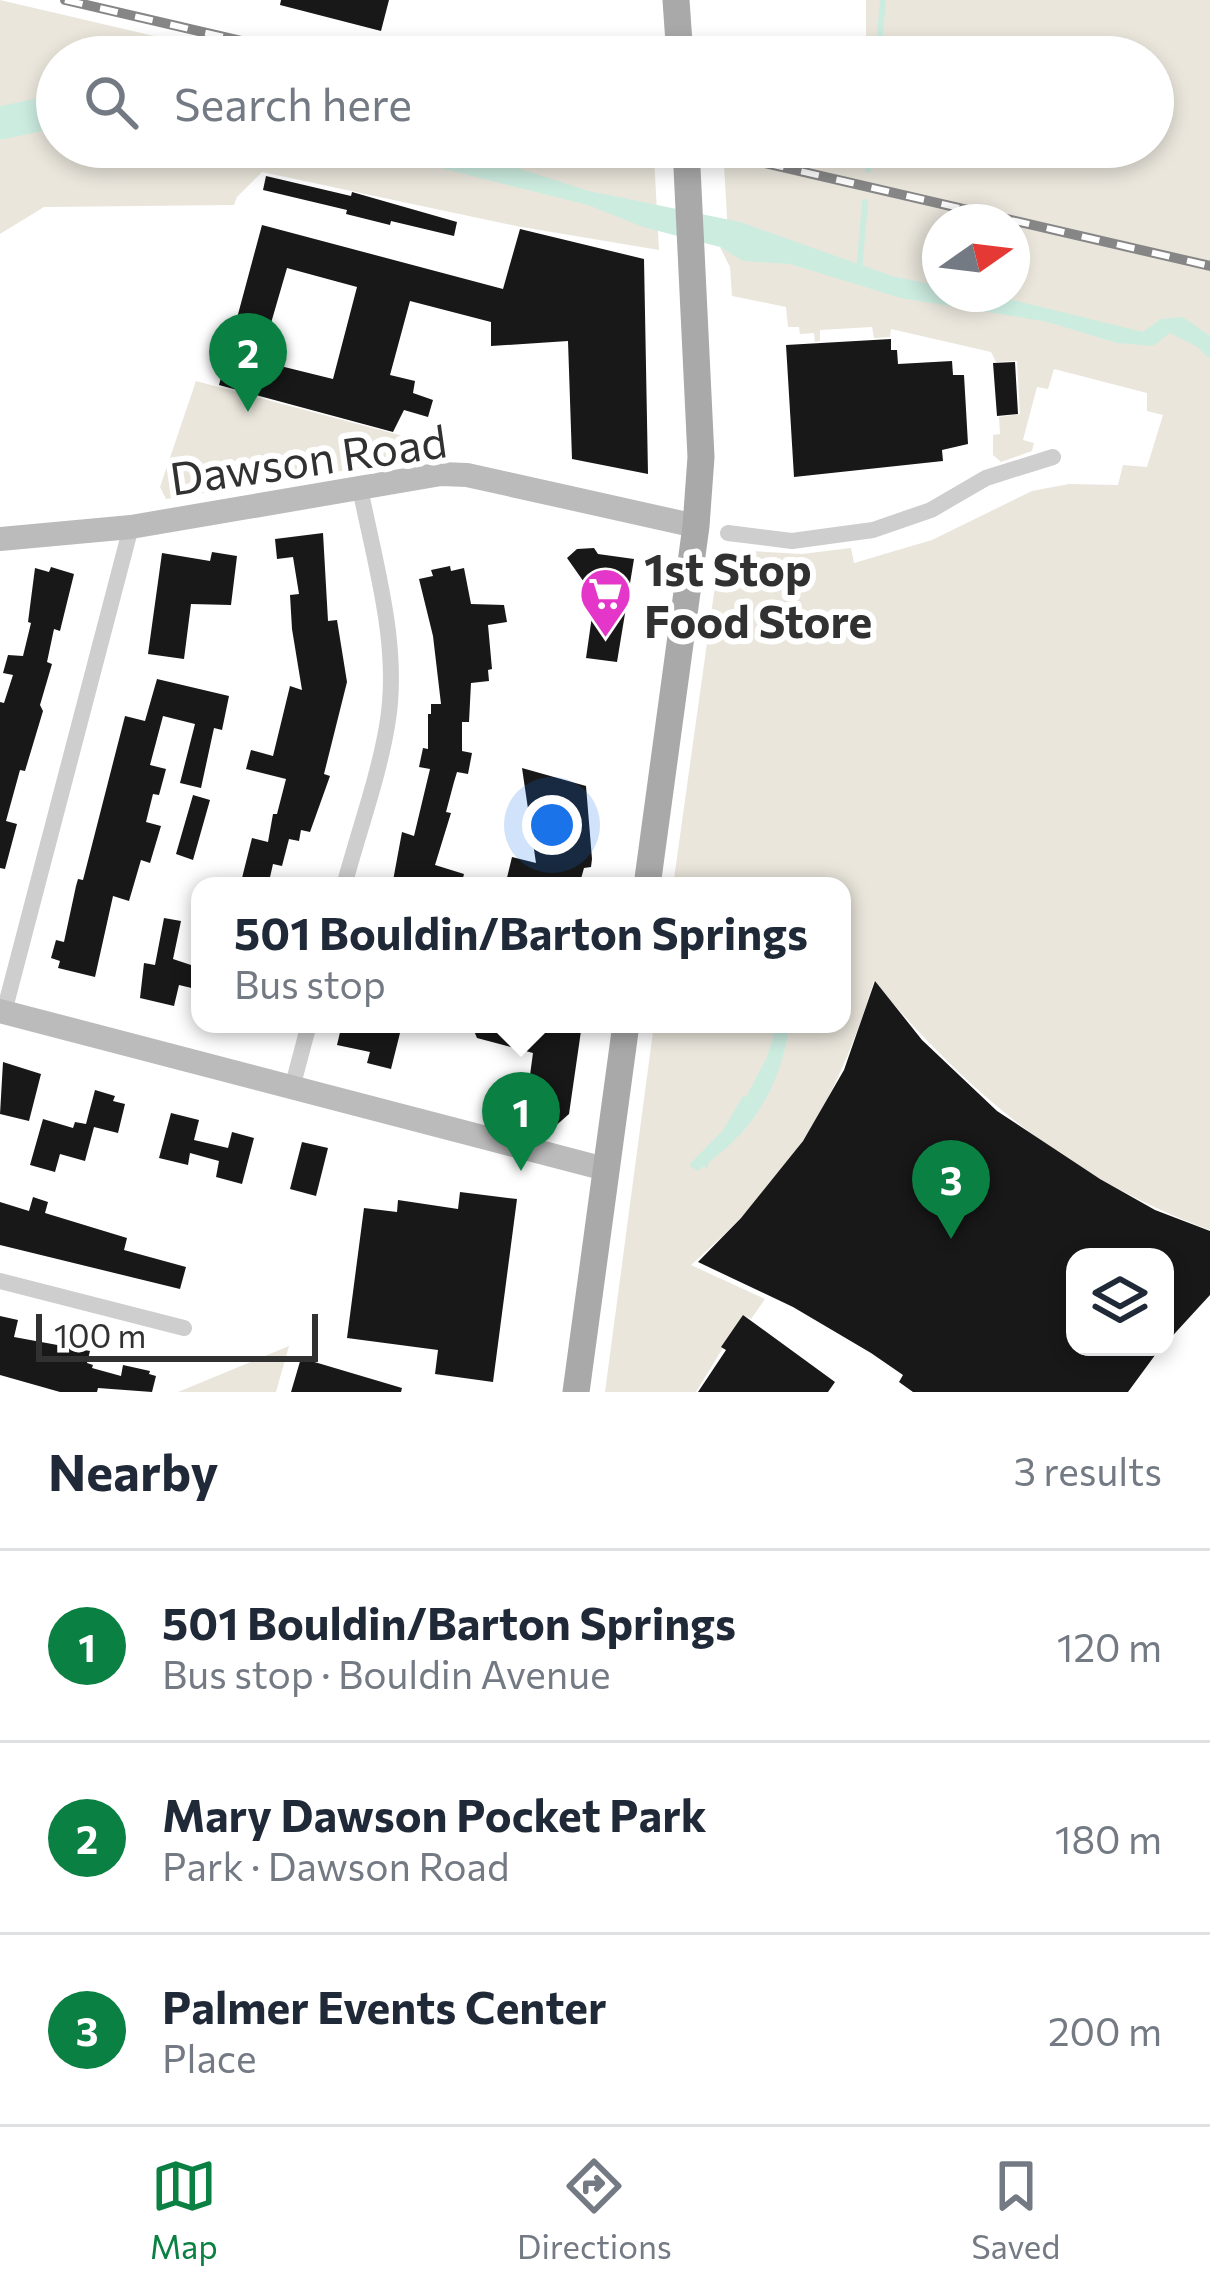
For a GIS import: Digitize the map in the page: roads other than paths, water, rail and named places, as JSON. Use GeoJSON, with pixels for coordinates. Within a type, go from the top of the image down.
{"type":"FeatureCollection","features":[{"type":"Feature","properties":{"kind":"main road"},"geometry":{"type":"LineString","coordinates":[[676,0],[679,36]]}},
{"type":"Feature","properties":{"kind":"main road"},"geometry":{"type":"LineString","coordinates":[[648,877],[696,526],[701,457],[688,168]]}},
{"type":"Feature","properties":{"kind":"main road"},"geometry":{"type":"LineString","coordinates":[[576,1392],[625,1033]]}},
{"type":"Feature","properties":{"kind":"street"},"geometry":{"type":"LineString","coordinates":[[728,533],[792,541],[873,530],[932,510],[986,478],[1053,457]]}},
{"type":"Feature","properties":{"kind":"street","name":"Dawson Road"},"geometry":{"type":"LineString","coordinates":[[0,539],[130,527],[441,474],[466,475],[696,526]]}},
{"type":"Feature","properties":{"kind":"street"},"geometry":{"type":"LineString","coordinates":[[346,877],[388,725],[390,694],[387,633],[360,488]]}},
{"type":"Feature","properties":{"kind":"street"},"geometry":{"type":"LineString","coordinates":[[130,527],[2,1012],[604,1169]]}},
{"type":"Feature","properties":{"kind":"street"},"geometry":{"type":"LineString","coordinates":[[292,1088],[307,1033]]}},
{"type":"Feature","properties":{"kind":"street"},"geometry":{"type":"LineString","coordinates":[[0,1281],[184,1328]]}},
{"type":"Feature","properties":{"kind":"waterway"},"geometry":{"type":"LineString","coordinates":[[880,36],[883,0]]}},
{"type":"Feature","properties":{"kind":"waterway"},"geometry":{"type":"LineString","coordinates":[[0,123],[36,115]]}},
{"type":"Feature","properties":{"kind":"waterway"},"geometry":{"type":"LineString","coordinates":[[859,271],[865,202]]}},
{"type":"Feature","properties":{"kind":"railway"},"geometry":{"type":"LineString","coordinates":[[65,0],[220,36]]}},
{"type":"Feature","properties":{"kind":"railway"},"geometry":{"type":"LineString","coordinates":[[787,168],[1210,266]]}},
{"type":"Feature","properties":{"kind":"place","name":"Mary Dawson Pocket Park"},"geometry":{"type":"Point","coordinates":[248,412]}},
{"type":"Feature","properties":{"kind":"place","name":"1st Stop Food Store"},"geometry":{"type":"Point","coordinates":[605,639]}},
{"type":"Feature","properties":{"kind":"place","name":"501 Bouldin/Barton Springs"},"geometry":{"type":"Point","coordinates":[521,1171]}},
{"type":"Feature","properties":{"kind":"place","name":"Palmer Events Center"},"geometry":{"type":"Point","coordinates":[951,1239]}}]}
